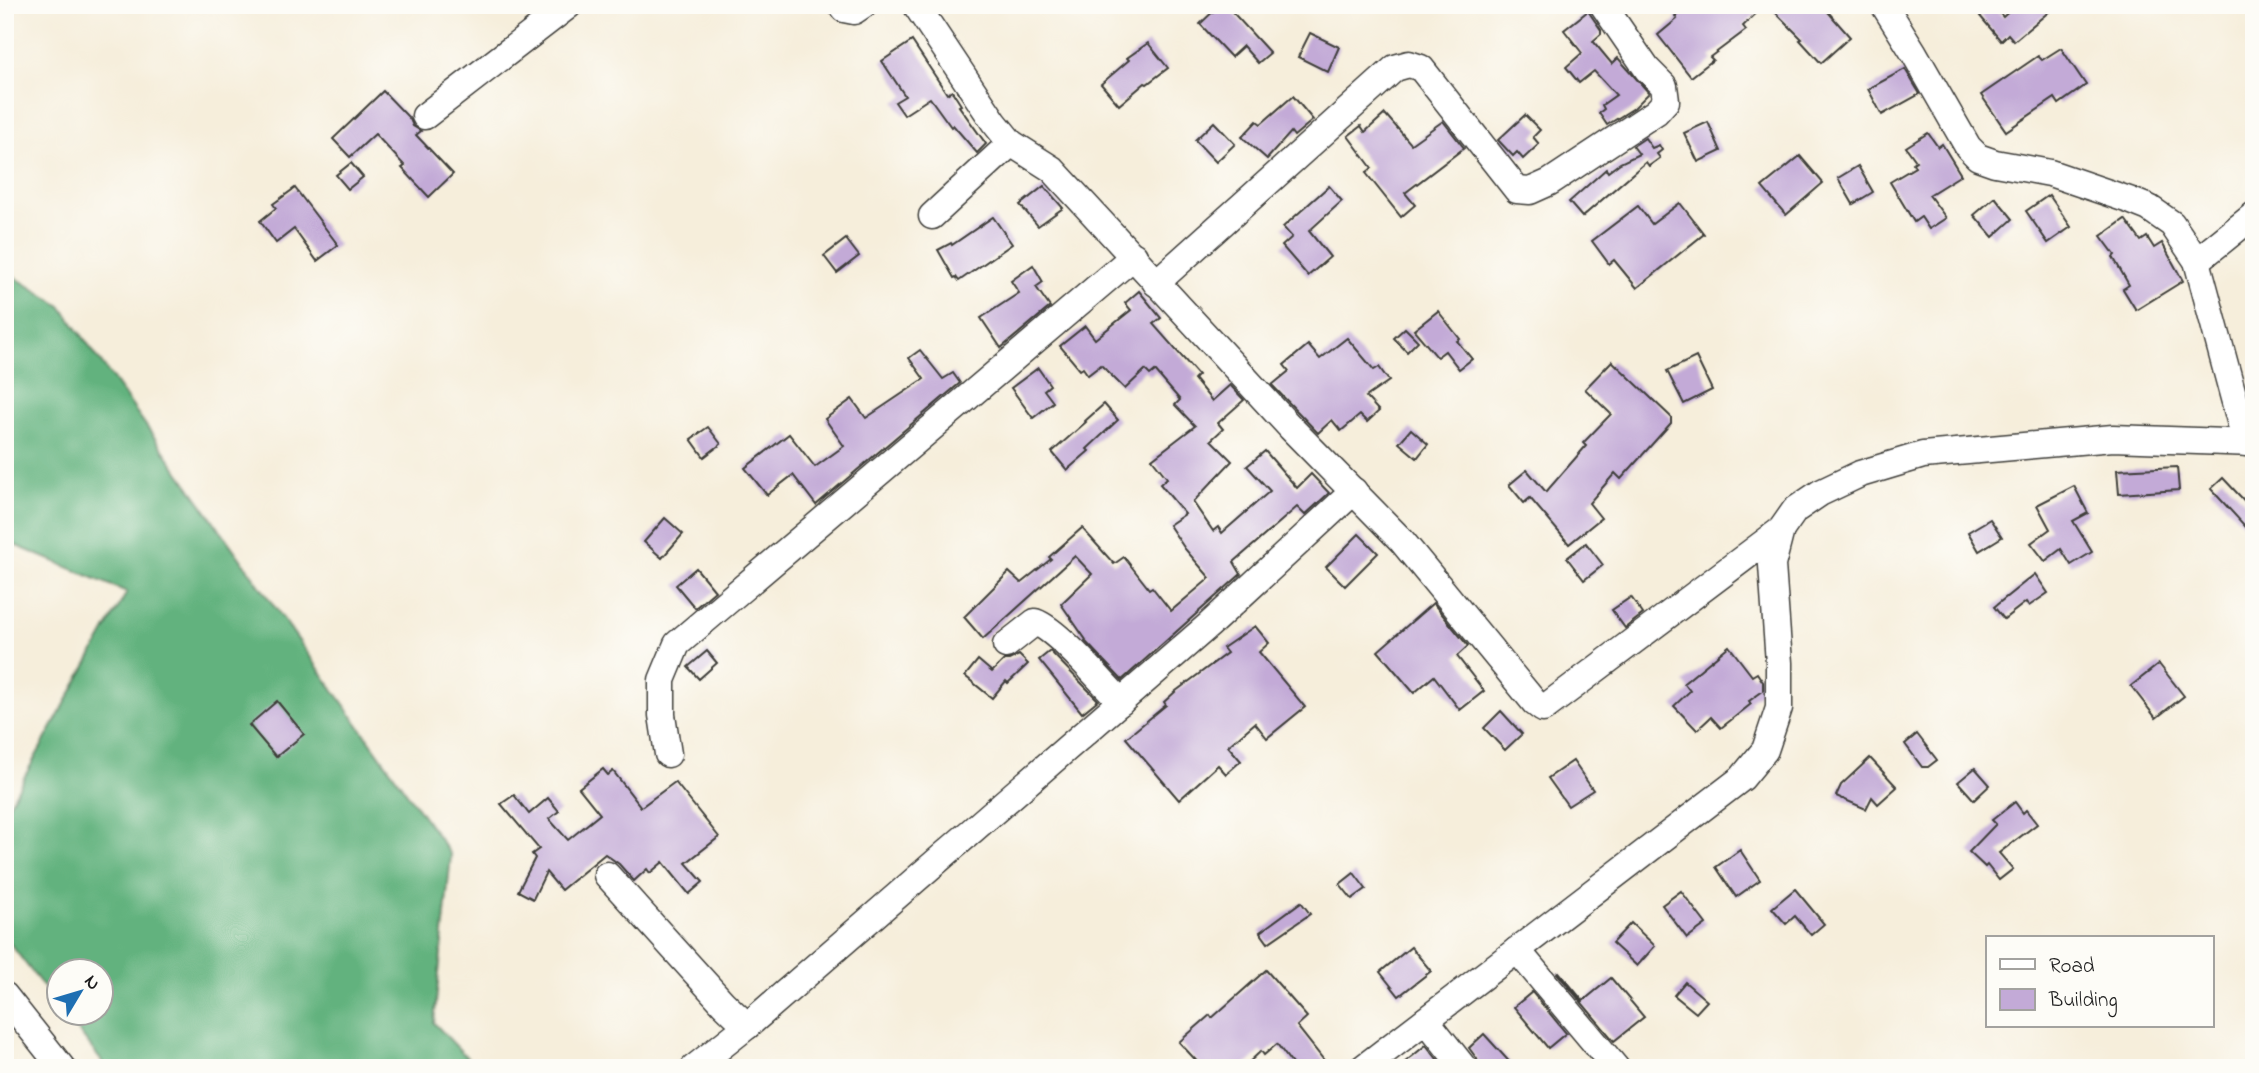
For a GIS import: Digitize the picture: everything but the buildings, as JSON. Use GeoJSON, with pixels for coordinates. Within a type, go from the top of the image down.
{"type":"FeatureCollection","features":[{"type":"Feature","properties":{"kind":"street"},"geometry":{"type":"LineString","coordinates":[[425,117],[569,5]]}},
{"type":"Feature","properties":{"kind":"street"},"geometry":{"type":"LineString","coordinates":[[841,5],[844,9],[854,11],[863,5]]}},
{"type":"Feature","properties":{"kind":"street"},"geometry":{"type":"LineString","coordinates":[[916,5],[1011,143],[1052,169],[1291,428],[1402,541],[1535,703],[1543,709],[1781,530],[1795,510],[1820,493],[1860,474],[1923,455],[2113,438],[2250,443],[2197,261],[2172,225],[2149,208],[2050,173],[1994,163],[1978,157],[1968,147],[1884,5]]}},
{"type":"Feature","properties":{"kind":"street"},"geometry":{"type":"LineString","coordinates":[[1156,283],[1395,68],[1409,64],[1421,68],[1517,190],[1530,191],[1550,182],[1656,112],[1666,101],[1664,86],[1647,68],[1603,5]]}},
{"type":"Feature","properties":{"kind":"street"},"geometry":{"type":"LineString","coordinates":[[932,216],[1011,143]]}},
{"type":"Feature","properties":{"kind":"street"},"geometry":{"type":"LineString","coordinates":[[2197,261],[2254,215]]}},
{"type":"Feature","properties":{"kind":"street"},"geometry":{"type":"LineString","coordinates":[[668,754],[662,715],[662,680],[677,644],[1134,256]]}},
{"type":"Feature","properties":{"kind":"street"},"geometry":{"type":"LineString","coordinates":[[694,1068],[747,1026],[1121,702],[1354,491]]}},
{"type":"Feature","properties":{"kind":"street"},"geometry":{"type":"LineString","coordinates":[[1363,1068],[1742,778],[1765,750],[1779,708],[1779,663],[1772,565],[1781,530]]}},
{"type":"Feature","properties":{"kind":"street"},"geometry":{"type":"LineString","coordinates":[[1006,645],[1035,622],[1042,625],[1059,638],[1121,702]]}},
{"type":"Feature","properties":{"kind":"street"},"geometry":{"type":"LineString","coordinates":[[607,875],[747,1026]]}},
{"type":"Feature","properties":{"kind":"street"},"geometry":{"type":"LineString","coordinates":[[1517,950],[1616,1068]]}},
{"type":"Feature","properties":{"kind":"street"},"geometry":{"type":"LineString","coordinates":[[5,996],[62,1068]]}},
{"type":"Feature","properties":{"kind":"street"},"geometry":{"type":"LineString","coordinates":[[1426,1020],[1464,1068]]}},
{"type":"Feature","properties":{"kind":"green space"},"geometry":{"type":"Polygon","coordinates":[[[5,271],[61,306],[451,855],[434,1023],[477,1068],[107,1068],[76,1028],[116,1028],[116,958],[46,958],[46,990],[5,937],[5,812],[127,592],[5,541],[5,271]]]}}]}
